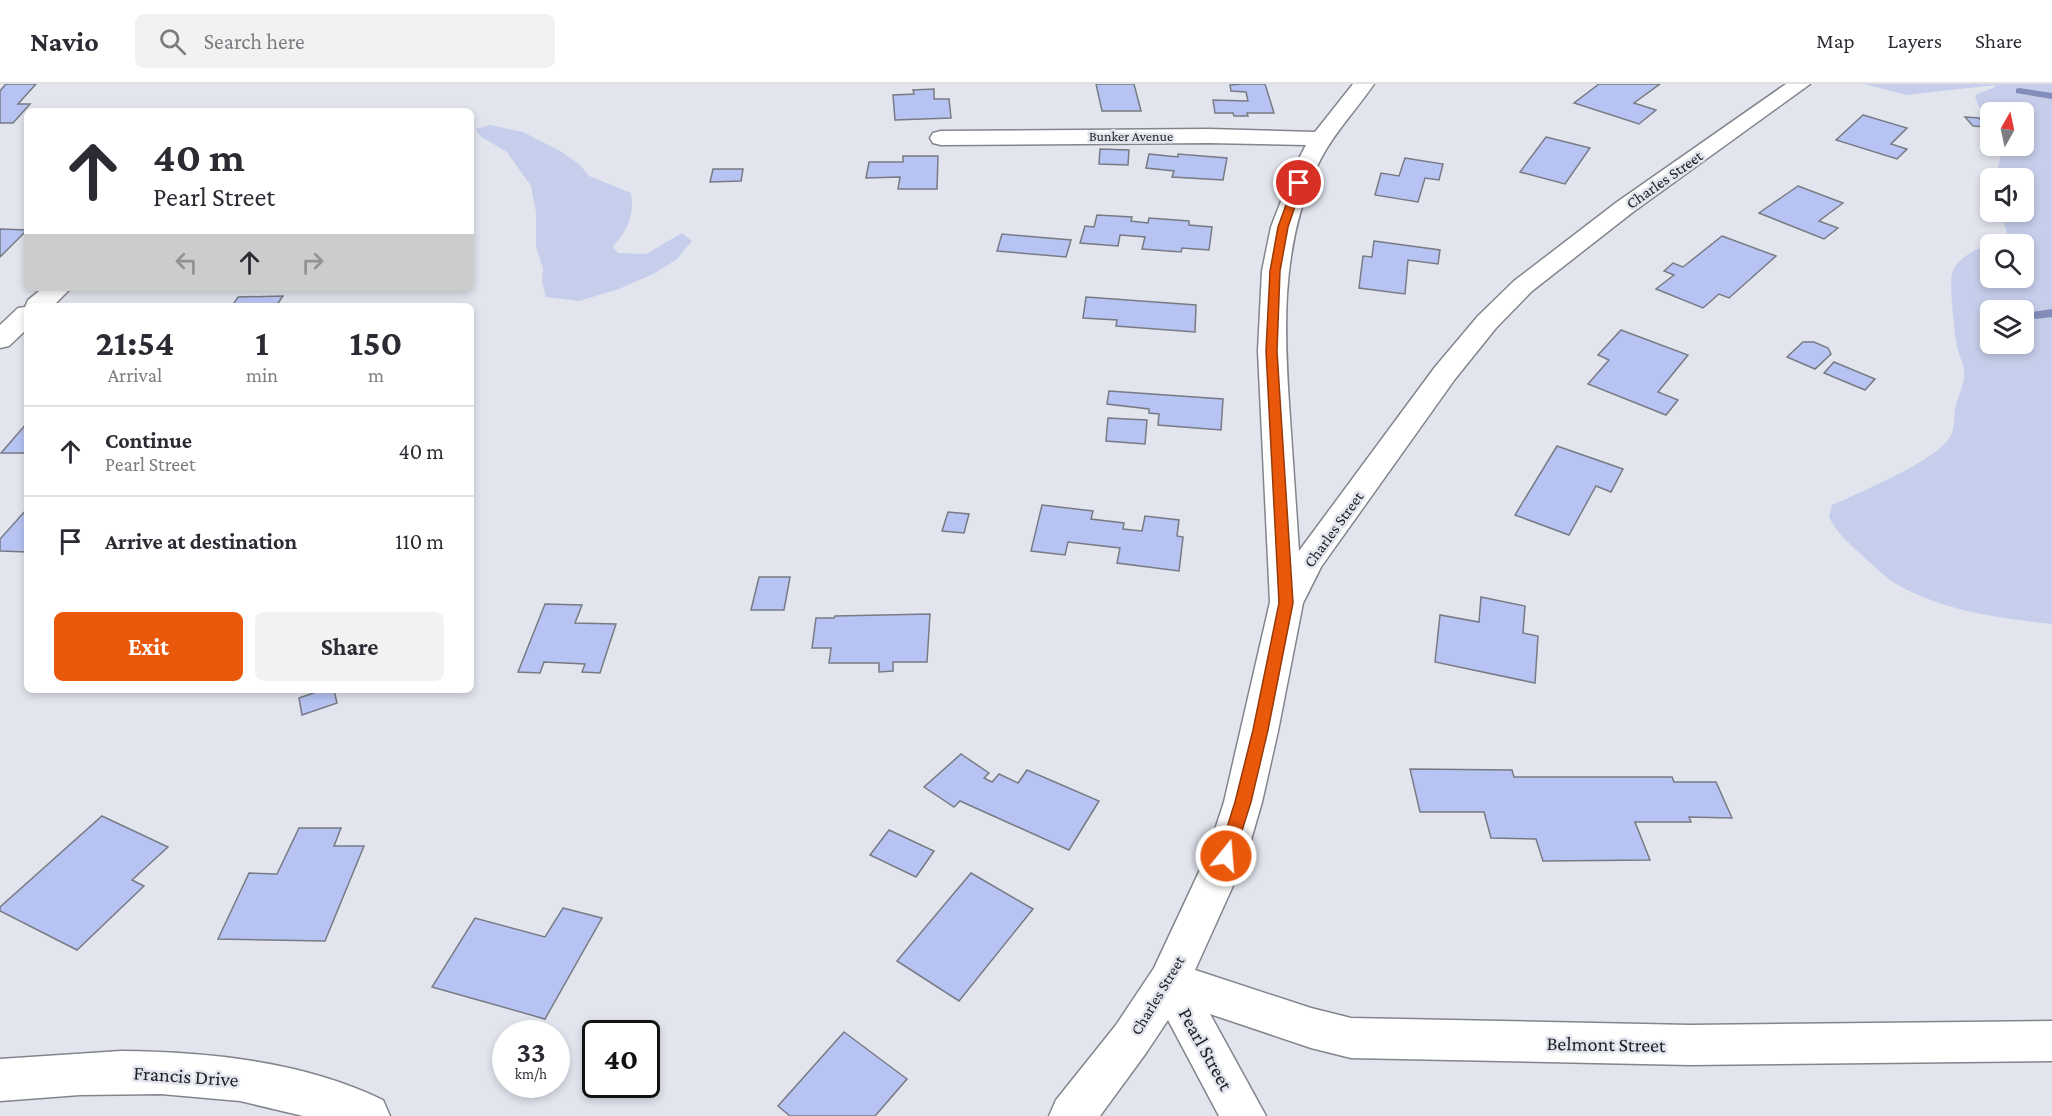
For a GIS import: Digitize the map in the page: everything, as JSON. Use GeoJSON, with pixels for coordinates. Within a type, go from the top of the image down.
{"type":"FeatureCollection","features":[{"type":"Feature","properties":{"kind":"street"},"geometry":{"type":"LineString","coordinates":[[1286,603],[1272,351],[1275,271],[1283,227],[1293,197],[1321,138],[1364,84]]}},
{"type":"Feature","properties":{"kind":"street","name":"Charles Street"},"geometry":{"type":"LineString","coordinates":[[1072,1116],[1131,1039],[1169,981],[1222,867],[1243,802],[1286,603],[1307,563],[1445,373],[1505,303],[1545,268],[1625,207],[1800,84]]}},
{"type":"Feature","properties":{"kind":"street","name":"Bunker Avenue"},"geometry":{"type":"LineString","coordinates":[[941,138],[1209,136],[1321,138]]}},
{"type":"Feature","properties":{"kind":"street"},"geometry":{"type":"LineString","coordinates":[[40,303],[54,291]]}},
{"type":"Feature","properties":{"kind":"street"},"geometry":{"type":"LineString","coordinates":[[0,339],[24,317]]}},
{"type":"Feature","properties":{"kind":"street","name":"Belmont Street"},"geometry":{"type":"LineString","coordinates":[[1169,981],[1311,1028],[1351,1038],[1690,1046],[2052,1041]]}},
{"type":"Feature","properties":{"kind":"street","name":"Pearl Street"},"geometry":{"type":"LineString","coordinates":[[1169,981],[1243,1116]]}},
{"type":"Feature","properties":{"kind":"street","name":"Francis Drive"},"geometry":{"type":"LineString","coordinates":[[0,1080],[69,1073],[182,1072],[245,1080],[300,1093],[367,1116]]}},
{"type":"Feature","properties":{"kind":"shaded area"},"geometry":{"type":"Polygon","coordinates":[[[1864,84],[2052,84],[2052,624],[1970,612],[1911,592],[1893,582],[1875,567],[1845,539],[1829,517],[1832,505],[1911,467],[1939,449],[1950,437],[1964,374],[1957,347],[1952,299],[1952,274],[1958,263],[1980,249],[1980,288],[2034,288],[2034,234],[2007,234],[2003,222],[2034,222],[2034,168],[1998,168],[2000,156],[2034,156],[2034,102],[1980,102],[1980,108],[1975,95],[1995,85],[1907,95],[1864,84]]]}},
{"type":"Feature","properties":{"kind":"shaded area"},"geometry":{"type":"Polygon","coordinates":[[[490,125],[523,132],[562,152],[580,165],[589,176],[631,193],[632,209],[629,222],[613,247],[618,253],[646,254],[682,233],[692,241],[676,260],[653,274],[619,289],[579,301],[546,297],[542,282],[543,268],[536,247],[536,212],[531,186],[507,152],[480,136],[476,129],[490,125]]]}},
{"type":"Feature","properties":{"kind":"building"},"geometry":{"type":"Polygon","coordinates":[[[6,84],[36,84],[18,104],[30,104],[24,108],[13,123],[0,123],[0,91],[6,84]]]}},
{"type":"Feature","properties":{"kind":"building"},"geometry":{"type":"Polygon","coordinates":[[[1096,84],[1134,84],[1141,111],[1102,111],[1096,84]]]}},
{"type":"Feature","properties":{"kind":"building"},"geometry":{"type":"Polygon","coordinates":[[[1265,84],[1274,113],[1247,113],[1248,116],[1234,116],[1233,113],[1215,113],[1213,100],[1248,101],[1246,92],[1231,91],[1230,85],[1265,84]]]}},
{"type":"Feature","properties":{"kind":"building"},"geometry":{"type":"Polygon","coordinates":[[[1599,84],[1660,84],[1634,103],[1656,110],[1639,124],[1574,103],[1599,84]]]}},
{"type":"Feature","properties":{"kind":"building"},"geometry":{"type":"Polygon","coordinates":[[[934,89],[934,99],[949,99],[951,118],[895,120],[893,95],[914,94],[913,90],[934,89]]]}},
{"type":"Feature","properties":{"kind":"building"},"geometry":{"type":"Polygon","coordinates":[[[1863,115],[1907,128],[1891,144],[1907,149],[1897,159],[1836,140],[1863,115]]]}},
{"type":"Feature","properties":{"kind":"building"},"geometry":{"type":"Polygon","coordinates":[[[1965,117],[1980,119],[1980,126],[1973,126],[1965,117]]]}},
{"type":"Feature","properties":{"kind":"building"},"geometry":{"type":"Polygon","coordinates":[[[1546,137],[1590,148],[1565,184],[1520,172],[1546,137]]]}},
{"type":"Feature","properties":{"kind":"building"},"geometry":{"type":"Polygon","coordinates":[[[1100,149],[1129,150],[1128,165],[1099,164],[1100,149]]]}},
{"type":"Feature","properties":{"kind":"building"},"geometry":{"type":"Polygon","coordinates":[[[1149,154],[1227,158],[1223,180],[1172,177],[1174,171],[1146,168],[1149,154]]]}},
{"type":"Feature","properties":{"kind":"building"},"geometry":{"type":"Polygon","coordinates":[[[903,156],[938,156],[937,189],[898,189],[900,177],[866,178],[869,162],[903,162],[903,156]]]}},
{"type":"Feature","properties":{"kind":"building"},"geometry":{"type":"Polygon","coordinates":[[[1405,158],[1443,164],[1439,180],[1425,178],[1418,202],[1375,195],[1381,173],[1399,176],[1405,158]]]}},
{"type":"Feature","properties":{"kind":"building"},"geometry":{"type":"Polygon","coordinates":[[[713,169],[743,169],[741,181],[710,182],[713,169]]]}},
{"type":"Feature","properties":{"kind":"building"},"geometry":{"type":"Polygon","coordinates":[[[1798,186],[1843,203],[1819,221],[1838,228],[1824,239],[1759,213],[1798,186]]]}},
{"type":"Feature","properties":{"kind":"building"},"geometry":{"type":"Polygon","coordinates":[[[1097,215],[1132,217],[1131,221],[1148,223],[1149,218],[1189,221],[1189,225],[1212,227],[1209,250],[1182,248],[1181,252],[1142,249],[1145,237],[1120,235],[1118,246],[1080,243],[1085,226],[1094,227],[1097,215]]]}},
{"type":"Feature","properties":{"kind":"building"},"geometry":{"type":"Polygon","coordinates":[[[0,229],[24,230],[24,233],[0,257],[0,229]]]}},
{"type":"Feature","properties":{"kind":"building"},"geometry":{"type":"Polygon","coordinates":[[[1002,234],[1071,240],[1066,257],[997,251],[1002,234]]]}},
{"type":"Feature","properties":{"kind":"building"},"geometry":{"type":"Polygon","coordinates":[[[1722,236],[1776,256],[1729,298],[1719,294],[1703,308],[1656,289],[1674,275],[1664,271],[1673,263],[1683,267],[1722,236]]]}},
{"type":"Feature","properties":{"kind":"building"},"geometry":{"type":"Polygon","coordinates":[[[1374,241],[1440,250],[1438,264],[1408,260],[1405,294],[1359,288],[1363,256],[1372,257],[1374,241]]]}},
{"type":"Feature","properties":{"kind":"building"},"geometry":{"type":"Polygon","coordinates":[[[283,296],[278,303],[234,303],[238,297],[283,296]]]}},
{"type":"Feature","properties":{"kind":"building"},"geometry":{"type":"Polygon","coordinates":[[[1086,297],[1196,305],[1195,332],[1116,326],[1117,320],[1083,318],[1086,297]]]}},
{"type":"Feature","properties":{"kind":"building"},"geometry":{"type":"Polygon","coordinates":[[[1621,330],[1688,355],[1658,392],[1678,400],[1666,415],[1588,384],[1609,360],[1598,355],[1621,330]]]}},
{"type":"Feature","properties":{"kind":"building"},"geometry":{"type":"Polygon","coordinates":[[[1803,342],[1814,342],[1828,348],[1831,354],[1815,369],[1787,357],[1803,342]]]}},
{"type":"Feature","properties":{"kind":"building"},"geometry":{"type":"Polygon","coordinates":[[[1834,362],[1875,379],[1865,390],[1824,373],[1834,362]]]}},
{"type":"Feature","properties":{"kind":"building"},"geometry":{"type":"Polygon","coordinates":[[[1109,391],[1223,399],[1221,430],[1158,425],[1159,414],[1149,413],[1149,409],[1107,404],[1109,391]]]}},
{"type":"Feature","properties":{"kind":"building"},"geometry":{"type":"Polygon","coordinates":[[[1108,418],[1147,420],[1145,444],[1106,441],[1108,418]]]}},
{"type":"Feature","properties":{"kind":"building"},"geometry":{"type":"Polygon","coordinates":[[[24,426],[24,453],[1,453],[24,426]]]}},
{"type":"Feature","properties":{"kind":"building"},"geometry":{"type":"Polygon","coordinates":[[[1557,446],[1623,469],[1611,492],[1596,486],[1569,535],[1515,515],[1557,446]]]}},
{"type":"Feature","properties":{"kind":"building"},"geometry":{"type":"Polygon","coordinates":[[[1042,505],[1093,511],[1091,519],[1124,523],[1123,529],[1142,531],[1145,516],[1179,520],[1177,536],[1183,537],[1179,571],[1117,563],[1120,548],[1068,542],[1065,555],[1031,551],[1042,505]]]}},
{"type":"Feature","properties":{"kind":"building"},"geometry":{"type":"Polygon","coordinates":[[[24,512],[24,552],[0,551],[0,539],[24,512]]]}},
{"type":"Feature","properties":{"kind":"building"},"geometry":{"type":"Polygon","coordinates":[[[948,512],[969,514],[964,533],[942,531],[948,512]]]}},
{"type":"Feature","properties":{"kind":"building"},"geometry":{"type":"Polygon","coordinates":[[[759,577],[790,577],[784,610],[751,610],[759,577]]]}},
{"type":"Feature","properties":{"kind":"building"},"geometry":{"type":"Polygon","coordinates":[[[1481,597],[1525,606],[1523,633],[1538,636],[1535,683],[1435,662],[1440,615],[1479,622],[1481,597]]]}},
{"type":"Feature","properties":{"kind":"building"},"geometry":{"type":"Polygon","coordinates":[[[545,604],[582,605],[575,623],[616,624],[600,673],[582,672],[585,664],[544,662],[540,673],[518,672],[545,604]]]}},
{"type":"Feature","properties":{"kind":"building"},"geometry":{"type":"Polygon","coordinates":[[[930,614],[927,662],[893,662],[893,671],[879,672],[879,663],[829,663],[831,648],[812,648],[816,618],[930,614]]]}},
{"type":"Feature","properties":{"kind":"building"},"geometry":{"type":"Polygon","coordinates":[[[313,693],[335,693],[337,703],[302,715],[299,698],[313,693]]]}},
{"type":"Feature","properties":{"kind":"building"},"geometry":{"type":"Polygon","coordinates":[[[961,754],[989,773],[984,778],[992,782],[999,774],[1018,783],[1027,770],[1099,801],[1069,850],[960,801],[954,807],[924,787],[961,754]]]}},
{"type":"Feature","properties":{"kind":"building"},"geometry":{"type":"Polygon","coordinates":[[[1410,769],[1512,770],[1514,777],[1672,777],[1674,782],[1716,782],[1732,818],[1689,817],[1691,822],[1635,822],[1650,860],[1543,861],[1536,839],[1491,838],[1484,812],[1420,812],[1410,769]]]}},
{"type":"Feature","properties":{"kind":"building"},"geometry":{"type":"Polygon","coordinates":[[[102,816],[168,847],[132,880],[144,886],[77,950],[0,911],[0,907],[102,816]]]}},
{"type":"Feature","properties":{"kind":"building"},"geometry":{"type":"Polygon","coordinates":[[[299,828],[341,828],[334,846],[364,846],[325,941],[218,939],[249,873],[277,874],[299,828]]]}},
{"type":"Feature","properties":{"kind":"building"},"geometry":{"type":"Polygon","coordinates":[[[889,830],[934,851],[916,877],[870,855],[889,830]]]}},
{"type":"Feature","properties":{"kind":"building"},"geometry":{"type":"Polygon","coordinates":[[[971,873],[1033,909],[959,1001],[897,961],[971,873]]]}},
{"type":"Feature","properties":{"kind":"building"},"geometry":{"type":"Polygon","coordinates":[[[563,908],[602,918],[545,1019],[432,987],[475,918],[545,937],[563,908]]]}},
{"type":"Feature","properties":{"kind":"building"},"geometry":{"type":"Polygon","coordinates":[[[844,1032],[907,1079],[875,1116],[790,1116],[778,1106],[844,1032]]]}},
{"type":"Feature","properties":{"kind":"waterway"},"geometry":{"type":"LineString","coordinates":[[2019,91],[2052,96]]}},
{"type":"Feature","properties":{"kind":"waterway"},"geometry":{"type":"LineString","coordinates":[[2036,315],[2052,313]]}},
{"type":"Feature","properties":{"kind":"route"},"geometry":{"type":"LineString","coordinates":[[1226,856],[1243,802],[1286,603],[1286,574],[1278,493],[1272,351],[1275,271],[1283,227],[1299,183]]}}]}
